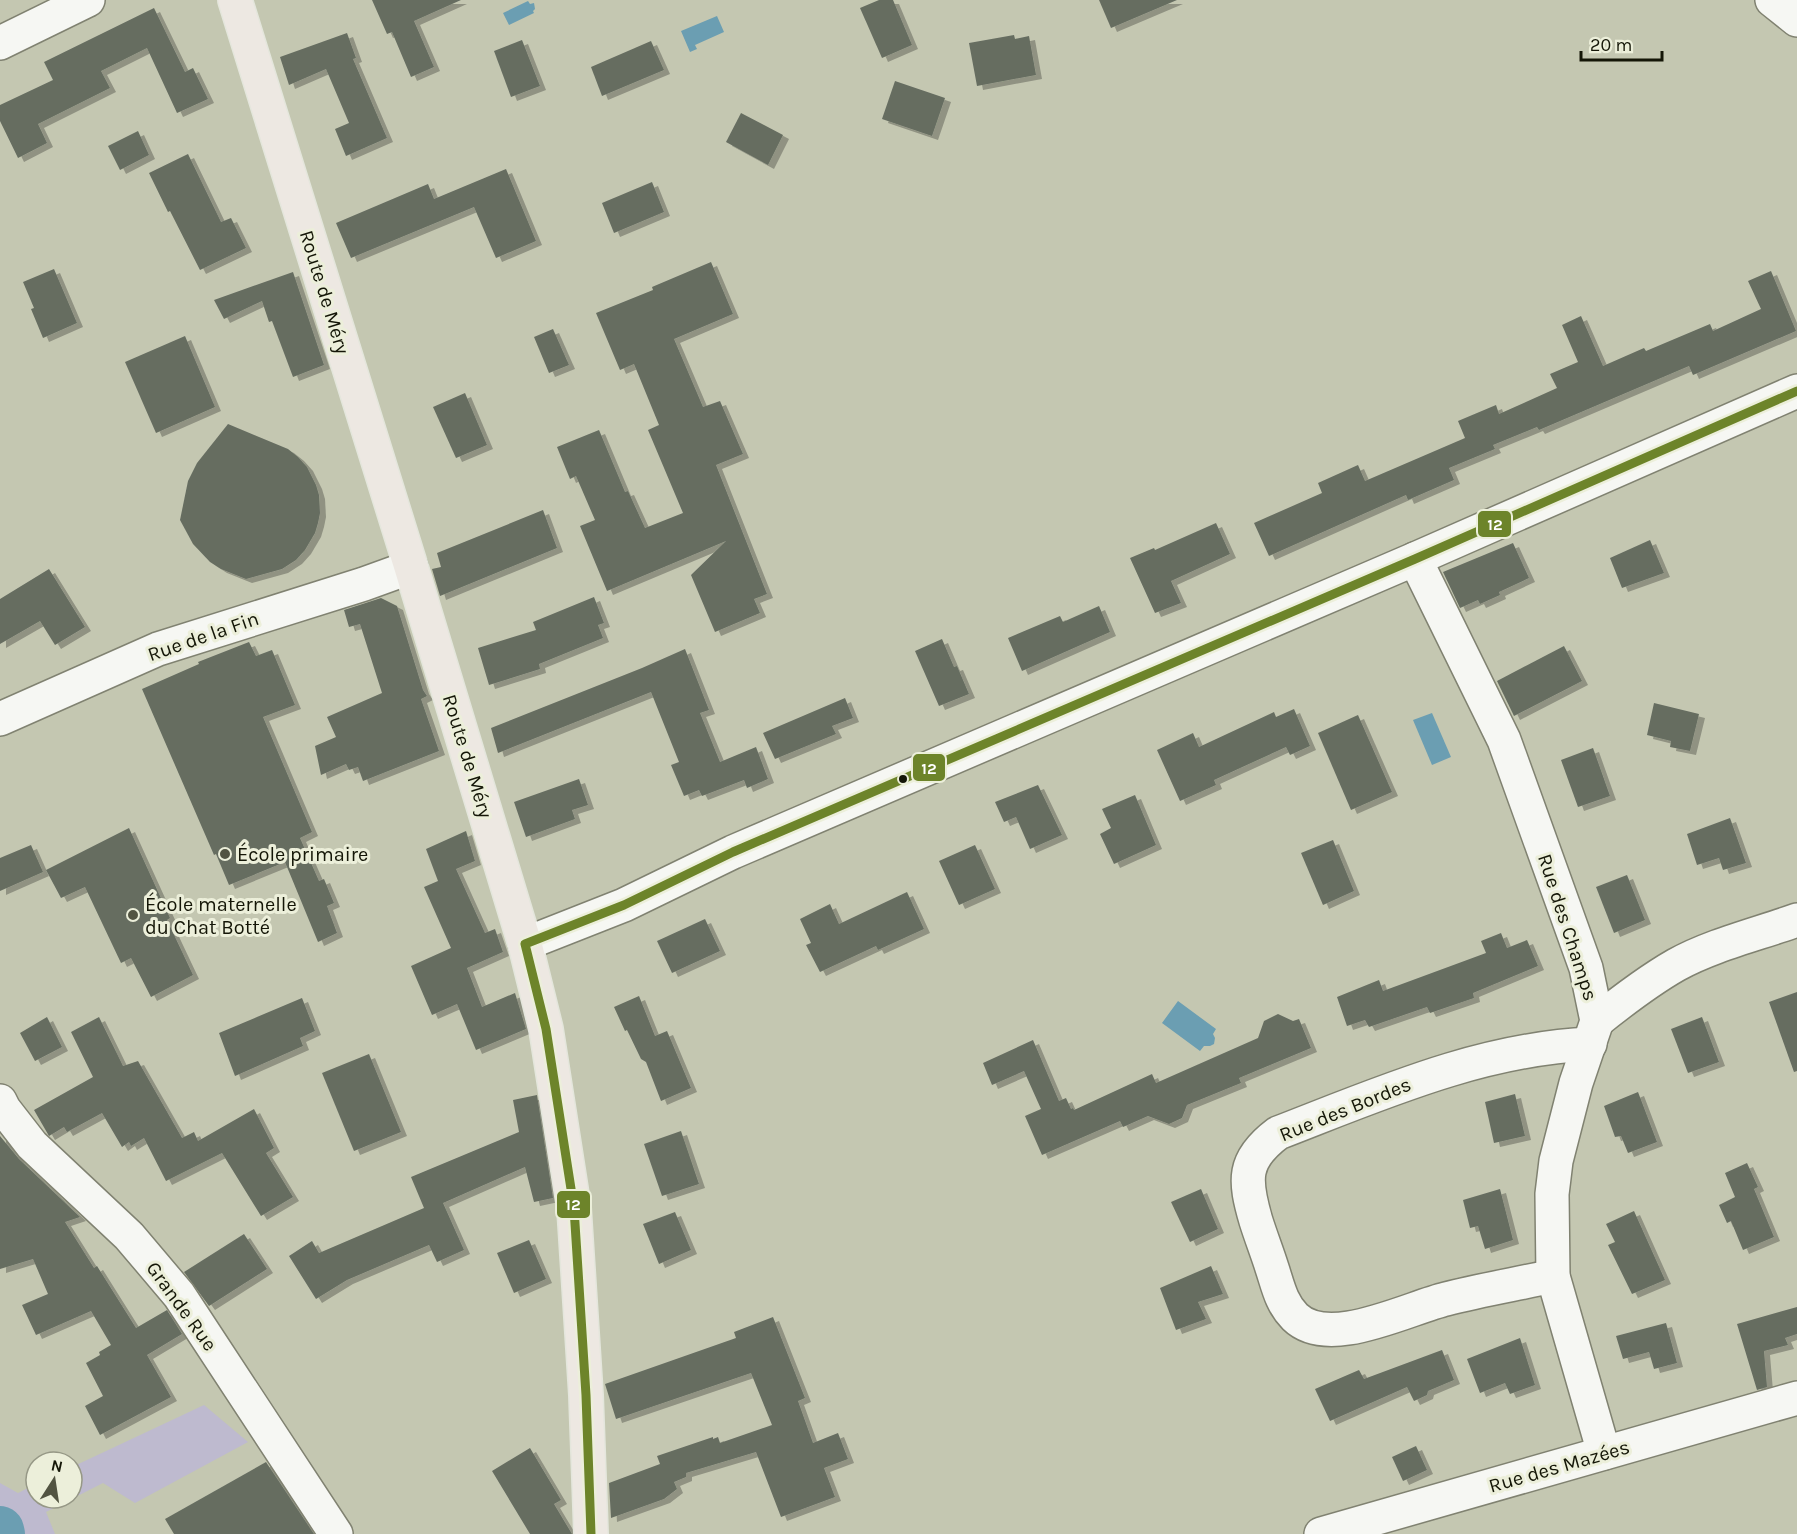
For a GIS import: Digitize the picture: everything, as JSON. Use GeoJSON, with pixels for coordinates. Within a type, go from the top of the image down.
{"type":"FeatureCollection","features":[{"type":"Feature","properties":{"kind":"main road","name":"Route de Méry"},"geometry":{"type":"LineString","coordinates":[[235,0],[525,944],[546,1029],[573,1208],[586,1395],[591,1534]]}},
{"type":"Feature","properties":{"kind":"street"},"geometry":{"type":"LineString","coordinates":[[0,43],[88,0]]}},
{"type":"Feature","properties":{"kind":"street"},"geometry":{"type":"LineString","coordinates":[[1772,0],[1797,20]]}},
{"type":"Feature","properties":{"kind":"street"},"geometry":{"type":"LineString","coordinates":[[525,944],[624,905],[743,848],[1415,559],[1797,391]]}},
{"type":"Feature","properties":{"kind":"street","name":"Rue des Champs"},"geometry":{"type":"LineString","coordinates":[[1415,559],[1504,740],[1586,968],[1593,1032],[1565,1121],[1556,1161],[1552,1194],[1553,1276],[1604,1453]]}},
{"type":"Feature","properties":{"kind":"street","name":"Rue de la Fin"},"geometry":{"type":"LineString","coordinates":[[0,719],[158,649],[411,567]]}},
{"type":"Feature","properties":{"kind":"street"},"geometry":{"type":"LineString","coordinates":[[1593,1032],[1648,982],[1677,965],[1797,920]]}},
{"type":"Feature","properties":{"kind":"street","name":"Rue des Bordes"},"geometry":{"type":"LineString","coordinates":[[1553,1276],[1444,1299],[1356,1328],[1312,1327],[1296,1318],[1282,1300],[1248,1194],[1249,1175],[1253,1159],[1263,1144],[1278,1133],[1449,1069],[1556,1045],[1593,1032]]}},
{"type":"Feature","properties":{"kind":"street","name":"Grande Rue"},"geometry":{"type":"LineString","coordinates":[[0,1101],[32,1145],[129,1236],[179,1295],[336,1534]]}},
{"type":"Feature","properties":{"kind":"street","name":"Rue des Mazées"},"geometry":{"type":"LineString","coordinates":[[1321,1534],[1797,1398]]}},
{"type":"Feature","properties":{"kind":"shaded area"},"geometry":{"type":"Polygon","coordinates":[[[204,1405],[248,1442],[135,1503],[103,1483],[84,1493],[84,1461],[204,1405]]]}},
{"type":"Feature","properties":{"kind":"shaded area"},"geometry":{"type":"Polygon","coordinates":[[[0,1483],[18,1493],[24,1490],[24,1510],[50,1510],[46,1512],[55,1534],[0,1534],[0,1483]]]}},
{"type":"Feature","properties":{"kind":"water"},"geometry":{"type":"Polygon","coordinates":[[[528,1],[530,4],[534,3],[534,13],[509,25],[503,13],[528,1]]]}},
{"type":"Feature","properties":{"kind":"water"},"geometry":{"type":"Polygon","coordinates":[[[717,16],[724,32],[695,45],[697,49],[690,52],[681,31],[717,16]]]}},
{"type":"Feature","properties":{"kind":"water"},"geometry":{"type":"Polygon","coordinates":[[[1432,713],[1451,757],[1432,765],[1413,720],[1432,713]]]}},
{"type":"Feature","properties":{"kind":"water"},"geometry":{"type":"Polygon","coordinates":[[[1178,1001],[1216,1029],[1213,1034],[1214,1044],[1204,1046],[1200,1051],[1162,1023],[1178,1001]]]}},
{"type":"Feature","properties":{"kind":"building"},"geometry":{"type":"Polygon","coordinates":[[[372,0],[461,0],[414,21],[434,67],[411,77],[392,32],[387,34],[372,0]]]}},
{"type":"Feature","properties":{"kind":"building"},"geometry":{"type":"Polygon","coordinates":[[[879,0],[893,0],[912,45],[882,58],[860,8],[879,0]]]}},
{"type":"Feature","properties":{"kind":"building"},"geometry":{"type":"Polygon","coordinates":[[[1099,0],[1177,0],[1111,28],[1099,0]]]}},
{"type":"Feature","properties":{"kind":"building"},"geometry":{"type":"Polygon","coordinates":[[[154,8],[185,72],[193,68],[208,99],[177,113],[147,48],[101,71],[110,88],[38,124],[47,143],[18,158],[0,121],[0,105],[53,80],[44,62],[154,8]]]}},
{"type":"Feature","properties":{"kind":"building"},"geometry":{"type":"Polygon","coordinates":[[[347,33],[356,58],[353,59],[387,138],[346,156],[335,129],[349,123],[326,69],[289,85],[280,57],[347,33]]]}},
{"type":"Feature","properties":{"kind":"building"},"geometry":{"type":"Polygon","coordinates":[[[1014,35],[1015,39],[1029,36],[1036,75],[977,86],[969,43],[1014,35]]]}},
{"type":"Feature","properties":{"kind":"building"},"geometry":{"type":"Polygon","coordinates":[[[522,40],[540,86],[511,97],[494,51],[522,40]]]}},
{"type":"Feature","properties":{"kind":"building"},"geometry":{"type":"Polygon","coordinates":[[[651,41],[664,70],[602,96],[591,67],[651,41]]]}},
{"type":"Feature","properties":{"kind":"building"},"geometry":{"type":"Polygon","coordinates":[[[895,81],[945,98],[932,136],[882,119],[895,81]]]}},
{"type":"Feature","properties":{"kind":"building"},"geometry":{"type":"Polygon","coordinates":[[[741,113],[783,135],[768,165],[726,142],[741,113]]]}},
{"type":"Feature","properties":{"kind":"building"},"geometry":{"type":"Polygon","coordinates":[[[138,131],[149,155],[120,170],[108,146],[138,131]]]}},
{"type":"Feature","properties":{"kind":"building"},"geometry":{"type":"Polygon","coordinates":[[[188,154],[221,222],[231,218],[246,248],[200,270],[149,173],[188,154]]]}},
{"type":"Feature","properties":{"kind":"building"},"geometry":{"type":"Polygon","coordinates":[[[506,169],[536,241],[496,258],[474,207],[351,258],[336,223],[428,184],[434,199],[506,169]]]}},
{"type":"Feature","properties":{"kind":"building"},"geometry":{"type":"Polygon","coordinates":[[[652,182],[664,212],[614,233],[602,203],[652,182]]]}},
{"type":"Feature","properties":{"kind":"building"},"geometry":{"type":"Polygon","coordinates":[[[711,262],[733,314],[674,339],[703,407],[720,401],[743,454],[716,465],[767,594],[754,599],[760,613],[715,632],[691,575],[726,541],[607,591],[580,526],[595,520],[576,476],[570,479],[557,447],[599,430],[625,492],[628,491],[645,528],[683,513],[648,430],[659,425],[634,364],[620,370],[596,313],[653,290],[652,287],[711,262]]]}},
{"type":"Feature","properties":{"kind":"building"},"geometry":{"type":"Polygon","coordinates":[[[54,269],[77,323],[43,338],[23,282],[54,269]]]}},
{"type":"Feature","properties":{"kind":"building"},"geometry":{"type":"Polygon","coordinates":[[[1771,271],[1796,331],[1693,375],[1689,366],[1539,430],[1537,427],[1493,445],[1495,449],[1449,468],[1454,480],[1408,500],[1406,495],[1269,556],[1254,523],[1322,493],[1318,483],[1358,465],[1365,481],[1465,438],[1458,421],[1496,405],[1499,414],[1557,388],[1550,374],[1578,362],[1562,325],[1581,316],[1603,366],[1710,324],[1713,331],[1761,309],[1748,281],[1771,271]]]}},
{"type":"Feature","properties":{"kind":"building"},"geometry":{"type":"Polygon","coordinates":[[[293,272],[324,365],[293,377],[262,301],[224,319],[214,300],[293,272]]]}},
{"type":"Feature","properties":{"kind":"building"},"geometry":{"type":"Polygon","coordinates":[[[553,329],[569,365],[549,373],[534,337],[553,329]]]}},
{"type":"Feature","properties":{"kind":"building"},"geometry":{"type":"Polygon","coordinates":[[[185,336],[215,407],[156,433],[125,362],[185,336]]]}},
{"type":"Feature","properties":{"kind":"building"},"geometry":{"type":"Polygon","coordinates":[[[465,393],[487,445],[456,458],[433,407],[465,393]]]}},
{"type":"Feature","properties":{"kind":"building"},"geometry":{"type":"Polygon","coordinates":[[[228,424],[288,449],[307,467],[319,495],[318,523],[305,550],[296,560],[282,569],[246,579],[210,562],[193,544],[180,520],[188,481],[197,463],[228,424]]]}},
{"type":"Feature","properties":{"kind":"building"},"geometry":{"type":"Polygon","coordinates":[[[543,510],[557,548],[440,596],[432,569],[441,567],[437,553],[543,510]]]}},
{"type":"Feature","properties":{"kind":"building"},"geometry":{"type":"Polygon","coordinates":[[[1216,523],[1230,554],[1171,581],[1181,603],[1155,613],[1130,558],[1154,548],[1155,550],[1216,523]]]}},
{"type":"Feature","properties":{"kind":"building"},"geometry":{"type":"Polygon","coordinates":[[[1650,540],[1664,573],[1622,588],[1610,558],[1650,540]]]}},
{"type":"Feature","properties":{"kind":"building"},"geometry":{"type":"Polygon","coordinates":[[[1513,543],[1529,578],[1480,604],[1478,600],[1460,608],[1443,572],[1513,543]]]}},
{"type":"Feature","properties":{"kind":"building"},"geometry":{"type":"Polygon","coordinates":[[[49,569],[85,627],[55,645],[40,621],[0,644],[0,599],[49,569]]]}},
{"type":"Feature","properties":{"kind":"building"},"geometry":{"type":"Polygon","coordinates":[[[594,597],[604,623],[598,625],[603,638],[539,664],[540,669],[489,685],[478,648],[536,630],[533,622],[594,597]]]}},
{"type":"Feature","properties":{"kind":"building"},"geometry":{"type":"Polygon","coordinates":[[[381,598],[397,606],[423,690],[427,696],[421,699],[439,751],[363,781],[358,767],[349,770],[346,764],[321,775],[315,746],[336,737],[327,717],[382,693],[360,624],[349,627],[344,610],[381,598]]]}},
{"type":"Feature","properties":{"kind":"building"},"geometry":{"type":"Polygon","coordinates":[[[1099,606],[1110,632],[1022,671],[1008,638],[1060,616],[1063,622],[1099,606]]]}},
{"type":"Feature","properties":{"kind":"building"},"geometry":{"type":"Polygon","coordinates":[[[942,639],[969,694],[939,706],[915,651],[942,639]]]}},
{"type":"Feature","properties":{"kind":"building"},"geometry":{"type":"Polygon","coordinates":[[[249,642],[256,656],[272,650],[295,705],[263,717],[312,832],[300,838],[319,881],[324,879],[334,903],[327,906],[337,933],[318,942],[285,862],[229,885],[142,689],[199,664],[198,662],[249,642]]]}},
{"type":"Feature","properties":{"kind":"building"},"geometry":{"type":"Polygon","coordinates":[[[1564,646],[1582,681],[1514,716],[1497,681],[1564,646]]]}},
{"type":"Feature","properties":{"kind":"building"},"geometry":{"type":"Polygon","coordinates":[[[685,649],[709,710],[700,713],[720,762],[756,747],[768,779],[747,788],[744,780],[702,796],[699,790],[684,796],[671,765],[679,762],[651,692],[498,753],[491,728],[685,649]]]}},
{"type":"Feature","properties":{"kind":"building"},"geometry":{"type":"Polygon","coordinates":[[[845,698],[853,718],[832,726],[836,734],[775,759],[763,733],[845,698]]]}},
{"type":"Feature","properties":{"kind":"building"},"geometry":{"type":"Polygon","coordinates":[[[1654,703],[1699,714],[1690,751],[1670,747],[1671,741],[1647,735],[1654,703]]]}},
{"type":"Feature","properties":{"kind":"building"},"geometry":{"type":"Polygon","coordinates":[[[1294,709],[1310,746],[1290,755],[1286,747],[1214,780],[1216,785],[1180,801],[1157,750],[1193,733],[1199,747],[1274,712],[1276,717],[1294,709]]]}},
{"type":"Feature","properties":{"kind":"building"},"geometry":{"type":"Polygon","coordinates":[[[1358,715],[1392,792],[1351,810],[1318,733],[1358,715]]]}},
{"type":"Feature","properties":{"kind":"building"},"geometry":{"type":"Polygon","coordinates":[[[1593,748],[1610,796],[1578,807],[1561,760],[1593,748]]]}},
{"type":"Feature","properties":{"kind":"building"},"geometry":{"type":"Polygon","coordinates":[[[579,779],[588,805],[572,810],[575,819],[526,837],[514,802],[579,779]]]}},
{"type":"Feature","properties":{"kind":"building"},"geometry":{"type":"Polygon","coordinates":[[[1038,785],[1062,835],[1030,849],[1016,817],[1004,822],[995,802],[1038,785]]]}},
{"type":"Feature","properties":{"kind":"building"},"geometry":{"type":"Polygon","coordinates":[[[1135,795],[1156,845],[1114,864],[1100,834],[1111,828],[1102,809],[1135,795]]]}},
{"type":"Feature","properties":{"kind":"building"},"geometry":{"type":"Polygon","coordinates":[[[1730,818],[1746,863],[1723,870],[1719,858],[1697,865],[1687,834],[1730,818]]]}},
{"type":"Feature","properties":{"kind":"building","name":"École maternelle du Chat Botté"},"geometry":{"type":"Polygon","coordinates":[[[129,828],[170,918],[167,920],[193,975],[151,997],[131,958],[121,963],[85,887],[61,898],[46,870],[129,828]]]}},
{"type":"Feature","properties":{"kind":"building"},"geometry":{"type":"Polygon","coordinates":[[[466,831],[475,861],[456,869],[485,933],[495,929],[503,952],[467,968],[482,1007],[515,993],[526,1029],[476,1050],[457,1004],[432,1015],[411,966],[451,948],[424,887],[438,881],[426,849],[466,831]]]}},
{"type":"Feature","properties":{"kind":"building"},"geometry":{"type":"Polygon","coordinates":[[[1333,840],[1354,891],[1323,905],[1301,853],[1333,840]]]}},
{"type":"Feature","properties":{"kind":"building"},"geometry":{"type":"Polygon","coordinates":[[[31,845],[43,872],[0,891],[0,858],[31,845]]]}},
{"type":"Feature","properties":{"kind":"building"},"geometry":{"type":"Polygon","coordinates":[[[975,845],[995,889],[959,905],[939,861],[975,845]]]}},
{"type":"Feature","properties":{"kind":"building"},"geometry":{"type":"Polygon","coordinates":[[[1627,875],[1645,920],[1614,933],[1596,887],[1627,875]]]}},
{"type":"Feature","properties":{"kind":"building"},"geometry":{"type":"Polygon","coordinates":[[[907,892],[924,929],[878,950],[876,946],[820,972],[806,945],[811,943],[800,919],[830,904],[839,924],[907,892]]]}},
{"type":"Feature","properties":{"kind":"building"},"geometry":{"type":"Polygon","coordinates":[[[705,919],[720,951],[672,973],[657,941],[705,919]]]}},
{"type":"Feature","properties":{"kind":"building"},"geometry":{"type":"Polygon","coordinates":[[[1501,933],[1507,948],[1527,940],[1538,966],[1473,993],[1474,998],[1430,1013],[1427,1007],[1369,1027],[1365,1020],[1347,1026],[1337,997],[1379,980],[1383,991],[1486,953],[1481,941],[1501,933]]]}},
{"type":"Feature","properties":{"kind":"building"},"geometry":{"type":"Polygon","coordinates":[[[1797,992],[1797,1071],[1794,1072],[1769,1002],[1797,992]]]}},
{"type":"Feature","properties":{"kind":"building"},"geometry":{"type":"Polygon","coordinates":[[[639,996],[655,1036],[667,1031],[691,1088],[661,1101],[646,1062],[641,1059],[614,1007],[639,996]]]}},
{"type":"Feature","properties":{"kind":"building"},"geometry":{"type":"Polygon","coordinates":[[[302,998],[315,1031],[300,1038],[303,1046],[235,1076],[219,1033],[302,998]]]}},
{"type":"Feature","properties":{"kind":"building"},"geometry":{"type":"Polygon","coordinates":[[[1278,1014],[1293,1021],[1299,1019],[1311,1048],[1239,1078],[1241,1083],[1187,1105],[1182,1118],[1169,1124],[1148,1116],[1123,1127],[1120,1121],[1042,1155],[1025,1116],[1041,1109],[1024,1071],[992,1085],[983,1063],[1033,1040],[1059,1101],[1066,1098],[1071,1109],[1074,1110],[1152,1074],[1156,1083],[1258,1038],[1264,1021],[1278,1014]]]}},
{"type":"Feature","properties":{"kind":"building"},"geometry":{"type":"Polygon","coordinates":[[[47,1017],[62,1047],[35,1061],[20,1033],[47,1017]]]}},
{"type":"Feature","properties":{"kind":"building"},"geometry":{"type":"Polygon","coordinates":[[[99,1017],[123,1066],[138,1061],[182,1138],[194,1132],[198,1141],[254,1109],[274,1148],[266,1153],[293,1197],[261,1216],[222,1153],[166,1181],[144,1138],[131,1146],[129,1142],[122,1147],[102,1113],[67,1132],[64,1127],[49,1136],[34,1110],[93,1077],[71,1032],[99,1017]]]}},
{"type":"Feature","properties":{"kind":"building"},"geometry":{"type":"Polygon","coordinates":[[[1702,1017],[1719,1062],[1688,1073],[1671,1029],[1702,1017]]]}},
{"type":"Feature","properties":{"kind":"building"},"geometry":{"type":"Polygon","coordinates":[[[369,1054],[401,1132],[354,1151],[322,1073],[369,1054]]]}},
{"type":"Feature","properties":{"kind":"building"},"geometry":{"type":"Polygon","coordinates":[[[1638,1092],[1657,1142],[1628,1153],[1621,1136],[1615,1137],[1604,1106],[1638,1092]]]}},
{"type":"Feature","properties":{"kind":"building"},"geometry":{"type":"Polygon","coordinates":[[[1515,1094],[1525,1136],[1494,1143],[1485,1102],[1515,1094]]]}},
{"type":"Feature","properties":{"kind":"building"},"geometry":{"type":"Polygon","coordinates":[[[537,1095],[553,1198],[534,1202],[525,1167],[443,1203],[464,1250],[437,1262],[429,1245],[347,1280],[316,1299],[289,1256],[312,1241],[319,1253],[424,1208],[411,1177],[519,1132],[513,1100],[537,1095]]]}},
{"type":"Feature","properties":{"kind":"building"},"geometry":{"type":"Polygon","coordinates":[[[681,1131],[699,1184],[662,1196],[644,1144],[681,1131]]]}},
{"type":"Feature","properties":{"kind":"building"},"geometry":{"type":"Polygon","coordinates":[[[0,1136],[19,1159],[80,1217],[65,1222],[94,1268],[97,1266],[136,1328],[167,1310],[182,1334],[147,1355],[171,1397],[100,1435],[85,1406],[103,1396],[86,1363],[111,1345],[91,1311],[36,1335],[22,1305],[48,1294],[33,1259],[0,1269],[0,1136]]]}},
{"type":"Feature","properties":{"kind":"building"},"geometry":{"type":"Polygon","coordinates":[[[1747,1163],[1758,1187],[1754,1189],[1774,1237],[1743,1250],[1731,1221],[1727,1223],[1719,1205],[1735,1197],[1725,1173],[1747,1163]]]}},
{"type":"Feature","properties":{"kind":"building"},"geometry":{"type":"Polygon","coordinates":[[[1201,1189],[1218,1229],[1190,1242],[1171,1202],[1201,1189]]]}},
{"type":"Feature","properties":{"kind":"building"},"geometry":{"type":"Polygon","coordinates":[[[1500,1189],[1513,1240],[1485,1249],[1478,1226],[1470,1228],[1463,1200],[1500,1189]]]}},
{"type":"Feature","properties":{"kind":"building"},"geometry":{"type":"Polygon","coordinates":[[[1634,1211],[1665,1280],[1632,1294],[1608,1245],[1615,1242],[1606,1224],[1634,1211]]]}},
{"type":"Feature","properties":{"kind":"building"},"geometry":{"type":"Polygon","coordinates":[[[675,1212],[691,1250],[659,1264],[643,1224],[675,1212]]]}},
{"type":"Feature","properties":{"kind":"building"},"geometry":{"type":"Polygon","coordinates":[[[244,1234],[267,1269],[209,1306],[184,1272],[244,1234]]]}},
{"type":"Feature","properties":{"kind":"building"},"geometry":{"type":"Polygon","coordinates":[[[529,1240],[546,1279],[514,1293],[497,1253],[529,1240]]]}},
{"type":"Feature","properties":{"kind":"building"},"geometry":{"type":"Polygon","coordinates":[[[1211,1266],[1223,1294],[1198,1302],[1206,1319],[1176,1330],[1160,1288],[1211,1266]]]}},
{"type":"Feature","properties":{"kind":"building"},"geometry":{"type":"Polygon","coordinates":[[[1797,1307],[1797,1334],[1785,1338],[1788,1345],[1764,1351],[1767,1387],[1757,1390],[1737,1324],[1797,1307]]]}},
{"type":"Feature","properties":{"kind":"building"},"geometry":{"type":"Polygon","coordinates":[[[773,1317],[805,1398],[798,1401],[813,1443],[838,1433],[848,1459],[824,1468],[835,1497],[781,1517],[756,1452],[686,1473],[686,1477],[674,1482],[677,1489],[664,1499],[611,1518],[609,1483],[660,1464],[657,1456],[713,1437],[713,1439],[718,1437],[720,1443],[772,1425],[751,1373],[616,1419],[605,1384],[736,1338],[734,1332],[773,1317]]]}},
{"type":"Feature","properties":{"kind":"building"},"geometry":{"type":"Polygon","coordinates":[[[1666,1323],[1677,1363],[1654,1369],[1649,1352],[1623,1359],[1616,1336],[1666,1323]]]}},
{"type":"Feature","properties":{"kind":"building"},"geometry":{"type":"Polygon","coordinates":[[[1520,1338],[1535,1385],[1510,1394],[1505,1383],[1480,1393],[1467,1359],[1520,1338]]]}},
{"type":"Feature","properties":{"kind":"building"},"geometry":{"type":"Polygon","coordinates":[[[1442,1350],[1454,1380],[1428,1391],[1427,1395],[1414,1401],[1407,1387],[1330,1421],[1315,1389],[1359,1370],[1364,1379],[1442,1350]]]}},
{"type":"Feature","properties":{"kind":"building"},"geometry":{"type":"Polygon","coordinates":[[[1416,1446],[1427,1470],[1403,1481],[1392,1457],[1416,1446]]]}},
{"type":"Feature","properties":{"kind":"building"},"geometry":{"type":"Polygon","coordinates":[[[530,1448],[561,1500],[554,1504],[572,1534],[530,1534],[492,1471],[530,1448]]]}},
{"type":"Feature","properties":{"kind":"building"},"geometry":{"type":"Polygon","coordinates":[[[266,1462],[314,1534],[174,1534],[165,1519],[266,1462]]]}},
{"type":"Feature","properties":{"kind":"waterway"},"geometry":{"type":"LineString","coordinates":[[0,1530],[1,1534]]}},
{"type":"Feature","properties":{"kind":"transit line","name":"12"},"geometry":{"type":"LineString","coordinates":[[591,1534],[586,1395],[574,1208],[546,1029],[525,944],[624,905],[733,852],[1415,559],[1797,391]]}},
{"type":"Feature","properties":{"kind":"place","name":"École primaire"},"geometry":{"type":"Point","coordinates":[225,854]}},
{"type":"Feature","properties":{"kind":"place","name":"École maternelle du Chat Botté"},"geometry":{"type":"Point","coordinates":[133,915]}}]}
